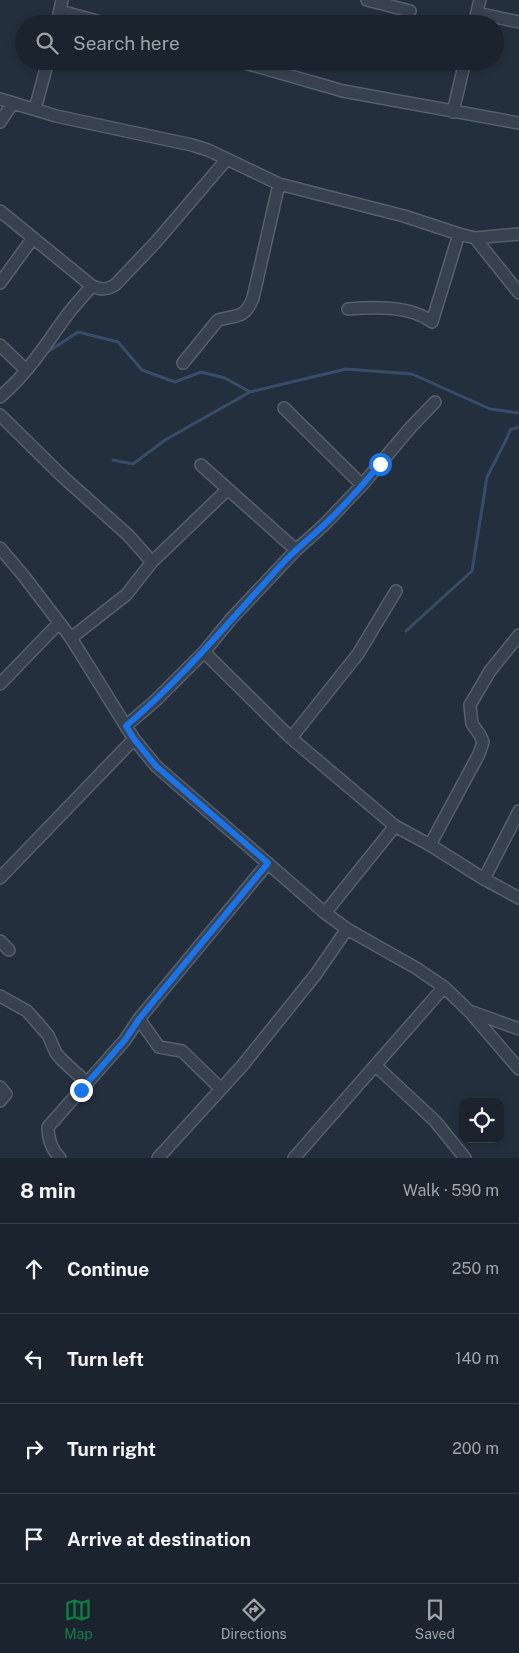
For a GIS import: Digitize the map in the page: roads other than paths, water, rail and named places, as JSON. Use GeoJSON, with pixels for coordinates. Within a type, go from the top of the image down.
{"type":"FeatureCollection","features":[{"type":"Feature","properties":{"kind":"street"},"geometry":{"type":"LineString","coordinates":[[367,0],[410,12]]}},
{"type":"Feature","properties":{"kind":"street"},"geometry":{"type":"LineString","coordinates":[[477,15],[480,0]]}},
{"type":"Feature","properties":{"kind":"street"},"geometry":{"type":"LineString","coordinates":[[61,6],[84,15]]}},
{"type":"Feature","properties":{"kind":"street"},"geometry":{"type":"LineString","coordinates":[[504,21],[519,22]]}},
{"type":"Feature","properties":{"kind":"street"},"geometry":{"type":"LineString","coordinates":[[35,109],[46,70]]}},
{"type":"Feature","properties":{"kind":"street"},"geometry":{"type":"LineString","coordinates":[[270,70],[343,91],[519,124]]}},
{"type":"Feature","properties":{"kind":"street"},"geometry":{"type":"LineString","coordinates":[[453,112],[463,70]]}},
{"type":"Feature","properties":{"kind":"street"},"geometry":{"type":"LineString","coordinates":[[0,99],[56,116],[208,150],[279,184],[404,216],[459,234],[476,238],[519,234]]}},
{"type":"Feature","properties":{"kind":"street"},"geometry":{"type":"LineString","coordinates":[[0,122],[13,103]]}},
{"type":"Feature","properties":{"kind":"street"},"geometry":{"type":"LineString","coordinates":[[0,211],[92,286],[107,289],[115,285],[156,242],[227,159]]}},
{"type":"Feature","properties":{"kind":"street"},"geometry":{"type":"LineString","coordinates":[[183,363],[218,320],[234,318],[249,308],[253,298],[279,184]]}},
{"type":"Feature","properties":{"kind":"street"},"geometry":{"type":"LineString","coordinates":[[348,308],[377,307],[400,310],[426,318],[432,322],[459,234]]}},
{"type":"Feature","properties":{"kind":"street"},"geometry":{"type":"LineString","coordinates":[[0,284],[33,238]]}},
{"type":"Feature","properties":{"kind":"street"},"geometry":{"type":"LineString","coordinates":[[476,238],[519,293]]}},
{"type":"Feature","properties":{"kind":"street"},"geometry":{"type":"LineString","coordinates":[[0,397],[36,359],[63,320],[92,286]]}},
{"type":"Feature","properties":{"kind":"street"},"geometry":{"type":"LineString","coordinates":[[0,345],[26,370]]}},
{"type":"Feature","properties":{"kind":"street"},"geometry":{"type":"LineString","coordinates":[[126,726],[155,701],[204,652],[231,619],[296,550],[324,525],[362,485],[411,427],[436,402]]}},
{"type":"Feature","properties":{"kind":"street"},"geometry":{"type":"LineString","coordinates":[[284,408],[362,485]]}},
{"type":"Feature","properties":{"kind":"street"},"geometry":{"type":"LineString","coordinates":[[0,415],[63,477],[128,535],[152,562]]}},
{"type":"Feature","properties":{"kind":"street"},"geometry":{"type":"LineString","coordinates":[[201,465],[296,550]]}},
{"type":"Feature","properties":{"kind":"street"},"geometry":{"type":"LineString","coordinates":[[71,638],[126,596],[152,562],[228,489]]}},
{"type":"Feature","properties":{"kind":"street"},"geometry":{"type":"LineString","coordinates":[[0,548],[71,638],[134,739],[156,766],[347,929],[416,968],[444,987],[470,1012],[519,1069]]}},
{"type":"Feature","properties":{"kind":"street"},"geometry":{"type":"LineString","coordinates":[[291,738],[358,654],[396,591]]}},
{"type":"Feature","properties":{"kind":"street"},"geometry":{"type":"LineString","coordinates":[[0,684],[60,623]]}},
{"type":"Feature","properties":{"kind":"street"},"geometry":{"type":"LineString","coordinates":[[430,845],[479,754],[483,742],[480,734],[472,724],[470,706],[490,671],[519,635]]}},
{"type":"Feature","properties":{"kind":"street"},"geometry":{"type":"LineString","coordinates":[[204,652],[291,738],[395,826],[519,898]]}},
{"type":"Feature","properties":{"kind":"street"},"geometry":{"type":"LineString","coordinates":[[0,878],[134,739]]}},
{"type":"Feature","properties":{"kind":"street"},"geometry":{"type":"LineString","coordinates":[[484,879],[519,811]]}},
{"type":"Feature","properties":{"kind":"street"},"geometry":{"type":"LineString","coordinates":[[326,912],[395,826]]}},
{"type":"Feature","properties":{"kind":"street"},"geometry":{"type":"LineString","coordinates":[[60,1158],[55,1153],[49,1140],[48,1127],[125,1040],[139,1019],[268,863]]}},
{"type":"Feature","properties":{"kind":"street"},"geometry":{"type":"LineString","coordinates":[[158,1158],[242,1066],[316,974],[347,929]]}},
{"type":"Feature","properties":{"kind":"street"},"geometry":{"type":"LineString","coordinates":[[0,941],[9,950]]}},
{"type":"Feature","properties":{"kind":"street"},"geometry":{"type":"LineString","coordinates":[[294,1158],[444,987]]}},
{"type":"Feature","properties":{"kind":"street"},"geometry":{"type":"LineString","coordinates":[[0,996],[27,1011],[48,1035],[56,1053],[87,1083]]}},
{"type":"Feature","properties":{"kind":"street"},"geometry":{"type":"LineString","coordinates":[[470,1012],[519,1029]]}},
{"type":"Feature","properties":{"kind":"street"},"geometry":{"type":"LineString","coordinates":[[139,1019],[159,1047],[182,1050],[222,1089]]}},
{"type":"Feature","properties":{"kind":"street"},"geometry":{"type":"LineString","coordinates":[[376,1066],[435,1121],[465,1158]]}},
{"type":"Feature","properties":{"kind":"street"},"geometry":{"type":"LineString","coordinates":[[0,1087],[6,1094],[0,1101]]}},
{"type":"Feature","properties":{"kind":"waterway"},"geometry":{"type":"LineString","coordinates":[[49,351],[78,332],[118,342],[142,370],[175,382],[201,372],[225,378],[250,392]]}},
{"type":"Feature","properties":{"kind":"waterway"},"geometry":{"type":"LineString","coordinates":[[113,460],[133,464],[165,440],[250,392],[346,369],[412,374],[490,409],[519,413]]}},
{"type":"Feature","properties":{"kind":"waterway"},"geometry":{"type":"LineString","coordinates":[[406,631],[472,571],[487,477],[510,430],[519,427]]}}]}
